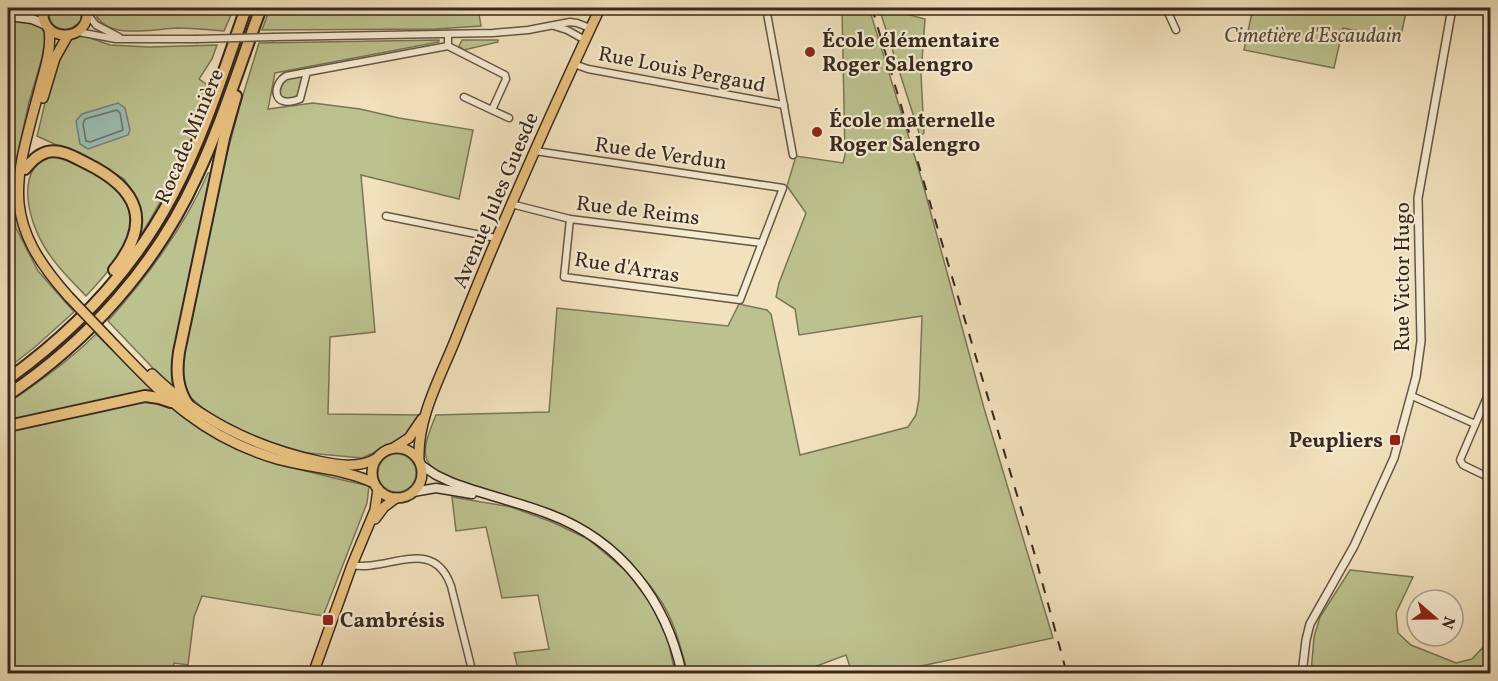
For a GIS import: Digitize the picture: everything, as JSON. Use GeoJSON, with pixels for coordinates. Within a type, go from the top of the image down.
{"type":"FeatureCollection","features":[{"type":"Feature","properties":{"kind":"highway","name":"Rocade Minière"},"geometry":{"type":"LineString","coordinates":[[8,379],[39,356],[91,308],[147,238],[168,204],[201,131],[246,8]]}},
{"type":"Feature","properties":{"kind":"highway","name":"Rocade Minière"},"geometry":{"type":"LineString","coordinates":[[8,394],[53,362],[96,322],[130,284],[163,239],[208,153],[261,8]]}},
{"type":"Feature","properties":{"kind":"highway"},"geometry":{"type":"LineString","coordinates":[[189,406],[181,394],[178,352],[224,138],[255,23]]}},
{"type":"Feature","properties":{"kind":"highway"},"geometry":{"type":"LineString","coordinates":[[25,169],[34,159],[43,154],[54,151],[67,153],[116,181],[127,191],[133,204],[135,232],[127,252],[70,329]]}},
{"type":"Feature","properties":{"kind":"highway"},"geometry":{"type":"LineString","coordinates":[[8,426],[145,396],[171,402]]}},
{"type":"Feature","properties":{"kind":"main road"},"geometry":{"type":"LineString","coordinates":[[8,15],[38,8]]}},
{"type":"Feature","properties":{"kind":"main road"},"geometry":{"type":"LineString","coordinates":[[43,8],[50,48],[22,152],[17,200],[23,229],[31,249],[43,268],[171,402],[206,428],[251,450],[289,462],[351,475],[376,486],[386,495],[396,498]]}},
{"type":"Feature","properties":{"kind":"main road","name":"Avenue Jules Guesde"},"geometry":{"type":"LineString","coordinates":[[428,409],[510,204],[600,8]]}},
{"type":"Feature","properties":{"kind":"main road"},"geometry":{"type":"LineString","coordinates":[[71,295],[46,262],[33,240],[23,201],[25,169],[53,64],[60,47],[85,24],[87,11]]}},
{"type":"Feature","properties":{"kind":"main road"},"geometry":{"type":"LineString","coordinates":[[8,15],[32,19],[59,35],[73,34]]}},
{"type":"Feature","properties":{"kind":"main road"},"geometry":{"type":"LineString","coordinates":[[110,336],[160,383],[189,406],[242,437],[297,456],[352,465],[364,464],[411,436],[428,409]]}},
{"type":"Feature","properties":{"kind":"main road"},"geometry":{"type":"LineString","coordinates":[[413,492],[422,478],[420,443],[428,409]]}},
{"type":"Feature","properties":{"kind":"main road"},"geometry":{"type":"LineString","coordinates":[[392,448],[406,449],[446,480],[566,521],[596,539],[622,560],[648,591],[664,616],[675,645],[682,674]]}},
{"type":"Feature","properties":{"kind":"main road"},"geometry":{"type":"LineString","coordinates":[[314,674],[352,565],[376,506],[376,486],[372,470],[376,458]]}},
{"type":"Feature","properties":{"kind":"main road"},"geometry":{"type":"LineString","coordinates":[[366,534],[384,507],[396,498],[413,492],[436,488],[500,499]]}},
{"type":"Feature","properties":{"kind":"street"},"geometry":{"type":"LineString","coordinates":[[766,8],[793,155]]}},
{"type":"Feature","properties":{"kind":"street"},"geometry":{"type":"LineString","coordinates":[[1166,8],[1176,30]]}},
{"type":"Feature","properties":{"kind":"street","name":"Rue Victor Hugo"},"geometry":{"type":"LineString","coordinates":[[1302,674],[1310,624],[1358,538],[1394,459],[1412,396],[1421,341],[1418,191],[1452,8]]}},
{"type":"Feature","properties":{"kind":"street"},"geometry":{"type":"LineString","coordinates":[[87,11],[92,22],[105,31],[126,39]]}},
{"type":"Feature","properties":{"kind":"street"},"geometry":{"type":"LineString","coordinates":[[73,34],[126,39],[196,39],[503,32],[574,22],[590,28]]}},
{"type":"Feature","properties":{"kind":"street"},"geometry":{"type":"LineString","coordinates":[[553,26],[567,30],[585,40]]}},
{"type":"Feature","properties":{"kind":"street"},"geometry":{"type":"LineString","coordinates":[[448,34],[448,46]]}},
{"type":"Feature","properties":{"kind":"street"},"geometry":{"type":"LineString","coordinates":[[307,72],[300,99],[284,103],[279,101],[277,96],[282,78],[307,72],[448,46],[506,75],[492,110]]}},
{"type":"Feature","properties":{"kind":"street","name":"Rue Louis Pergaud"},"geometry":{"type":"LineString","coordinates":[[574,64],[588,69],[784,105]]}},
{"type":"Feature","properties":{"kind":"street"},"geometry":{"type":"LineString","coordinates":[[464,98],[509,118]]}},
{"type":"Feature","properties":{"kind":"street","name":"Rue de Verdun"},"geometry":{"type":"LineString","coordinates":[[535,151],[783,188],[762,243]]}},
{"type":"Feature","properties":{"kind":"street","name":"Rue de Reims"},"geometry":{"type":"LineString","coordinates":[[510,204],[570,219],[762,243]]}},
{"type":"Feature","properties":{"kind":"street"},"geometry":{"type":"LineString","coordinates":[[386,216],[496,238]]}},
{"type":"Feature","properties":{"kind":"street","name":"Rue d'Arras"},"geometry":{"type":"LineString","coordinates":[[570,219],[564,278],[740,300],[762,243]]}},
{"type":"Feature","properties":{"kind":"street"},"geometry":{"type":"LineString","coordinates":[[1491,390],[1461,457],[1463,465],[1491,478]]}},
{"type":"Feature","properties":{"kind":"street"},"geometry":{"type":"LineString","coordinates":[[1412,396],[1475,424]]}},
{"type":"Feature","properties":{"kind":"street"},"geometry":{"type":"LineString","coordinates":[[352,565],[370,566],[415,558],[429,561],[440,567],[452,586],[472,674]]}},
{"type":"Feature","properties":{"kind":"green space"},"geometry":{"type":"Polygon","coordinates":[[[8,8],[23,8],[25,22],[41,27],[46,35],[15,166],[13,194],[16,228],[38,271],[74,312],[8,368],[8,8]]]}},
{"type":"Feature","properties":{"kind":"green space"},"geometry":{"type":"Polygon","coordinates":[[[49,8],[81,8],[81,20],[70,28],[59,28],[51,21],[49,8]]]}},
{"type":"Feature","properties":{"kind":"green space"},"geometry":{"type":"Polygon","coordinates":[[[93,8],[234,8],[224,31],[177,28],[129,31],[106,26],[98,19],[93,8]]]}},
{"type":"Feature","properties":{"kind":"green space"},"geometry":{"type":"Polygon","coordinates":[[[270,8],[478,8],[481,26],[436,29],[262,30],[270,8]]]}},
{"type":"Feature","properties":{"kind":"green space"},"geometry":{"type":"Polygon","coordinates":[[[842,8],[869,8],[921,177],[984,408],[1053,638],[888,673],[852,673],[846,655],[798,673],[688,673],[666,609],[639,573],[612,547],[566,517],[545,508],[467,484],[437,471],[427,461],[427,441],[436,415],[549,412],[557,308],[728,326],[739,304],[767,310],[771,314],[800,455],[908,427],[916,415],[919,399],[922,316],[799,335],[795,309],[776,297],[779,283],[806,213],[787,186],[796,156],[843,163],[845,155],[842,8]]]}},
{"type":"Feature","properties":{"kind":"green space"},"geometry":{"type":"Polygon","coordinates":[[[879,8],[890,8],[890,10],[925,19],[921,74],[924,133],[920,136],[879,8]]]}},
{"type":"Feature","properties":{"kind":"green space","name":"Cimetière d'Escaudain"},"geometry":{"type":"Polygon","coordinates":[[[1253,8],[1407,8],[1400,40],[1343,28],[1334,68],[1244,50],[1253,8]]]}},
{"type":"Feature","properties":{"kind":"green space"},"geometry":{"type":"Polygon","coordinates":[[[82,35],[110,45],[149,47],[217,45],[212,59],[199,79],[212,88],[171,182],[141,235],[141,209],[124,179],[102,166],[37,136],[56,65],[69,41],[82,35]]]}},
{"type":"Feature","properties":{"kind":"green space"},"geometry":{"type":"Polygon","coordinates":[[[439,40],[439,42],[275,73],[268,109],[313,103],[360,109],[473,130],[459,199],[361,175],[375,332],[330,337],[328,414],[420,415],[406,438],[362,458],[297,452],[257,440],[217,420],[189,396],[183,378],[170,386],[108,321],[164,251],[188,213],[208,173],[222,173],[259,43],[439,40]]]}},
{"type":"Feature","properties":{"kind":"green space"},"geometry":{"type":"Polygon","coordinates":[[[462,40],[498,40],[498,42],[464,50],[459,46],[462,40]]]}},
{"type":"Feature","properties":{"kind":"green space"},"geometry":{"type":"Polygon","coordinates":[[[289,77],[303,77],[298,97],[284,100],[279,95],[283,81],[289,77]]]}},
{"type":"Feature","properties":{"kind":"green space"},"geometry":{"type":"Polygon","coordinates":[[[55,156],[85,167],[107,179],[119,190],[127,205],[130,219],[129,233],[124,247],[86,296],[48,253],[38,235],[29,208],[29,181],[33,170],[42,161],[55,156]]]}},
{"type":"Feature","properties":{"kind":"green space"},"geometry":{"type":"Polygon","coordinates":[[[96,334],[178,413],[221,441],[293,468],[369,486],[367,503],[323,616],[202,596],[194,617],[188,665],[174,663],[171,673],[8,673],[8,403],[64,362],[96,334]]]}},
{"type":"Feature","properties":{"kind":"green space"},"geometry":{"type":"Polygon","coordinates":[[[397,454],[410,460],[416,473],[410,486],[397,492],[384,486],[378,473],[384,460],[397,454]]]}},
{"type":"Feature","properties":{"kind":"green space"},"geometry":{"type":"Polygon","coordinates":[[[452,497],[511,507],[552,522],[588,539],[626,571],[651,604],[668,640],[675,673],[519,673],[514,653],[549,649],[538,595],[502,598],[486,527],[456,531],[452,497]]]}},
{"type":"Feature","properties":{"kind":"green space"},"geometry":{"type":"Polygon","coordinates":[[[1350,570],[1413,577],[1408,588],[1405,588],[1405,594],[1396,613],[1398,633],[1405,639],[1405,648],[1418,648],[1456,663],[1472,659],[1485,645],[1490,628],[1490,673],[1311,673],[1314,637],[1320,617],[1350,570]]]}},
{"type":"Feature","properties":{"kind":"water"},"geometry":{"type":"Polygon","coordinates":[[[118,103],[125,108],[130,130],[128,135],[88,149],[80,144],[76,121],[82,114],[118,103]]]}},
{"type":"Feature","properties":{"kind":"railway"},"geometry":{"type":"LineString","coordinates":[[872,8],[1034,552],[1067,674]]}},
{"type":"Feature","properties":{"kind":"place","name":"École élémentaire Roger Salengro"},"geometry":{"type":"Point","coordinates":[810,52]}},
{"type":"Feature","properties":{"kind":"place","name":"École maternelle Roger Salengro"},"geometry":{"type":"Point","coordinates":[817,132]}},
{"type":"Feature","properties":{"kind":"place","name":"Peupliers"},"geometry":{"type":"Point","coordinates":[1395,440]}},
{"type":"Feature","properties":{"kind":"place","name":"Cambrésis"},"geometry":{"type":"Point","coordinates":[328,620]}}]}
